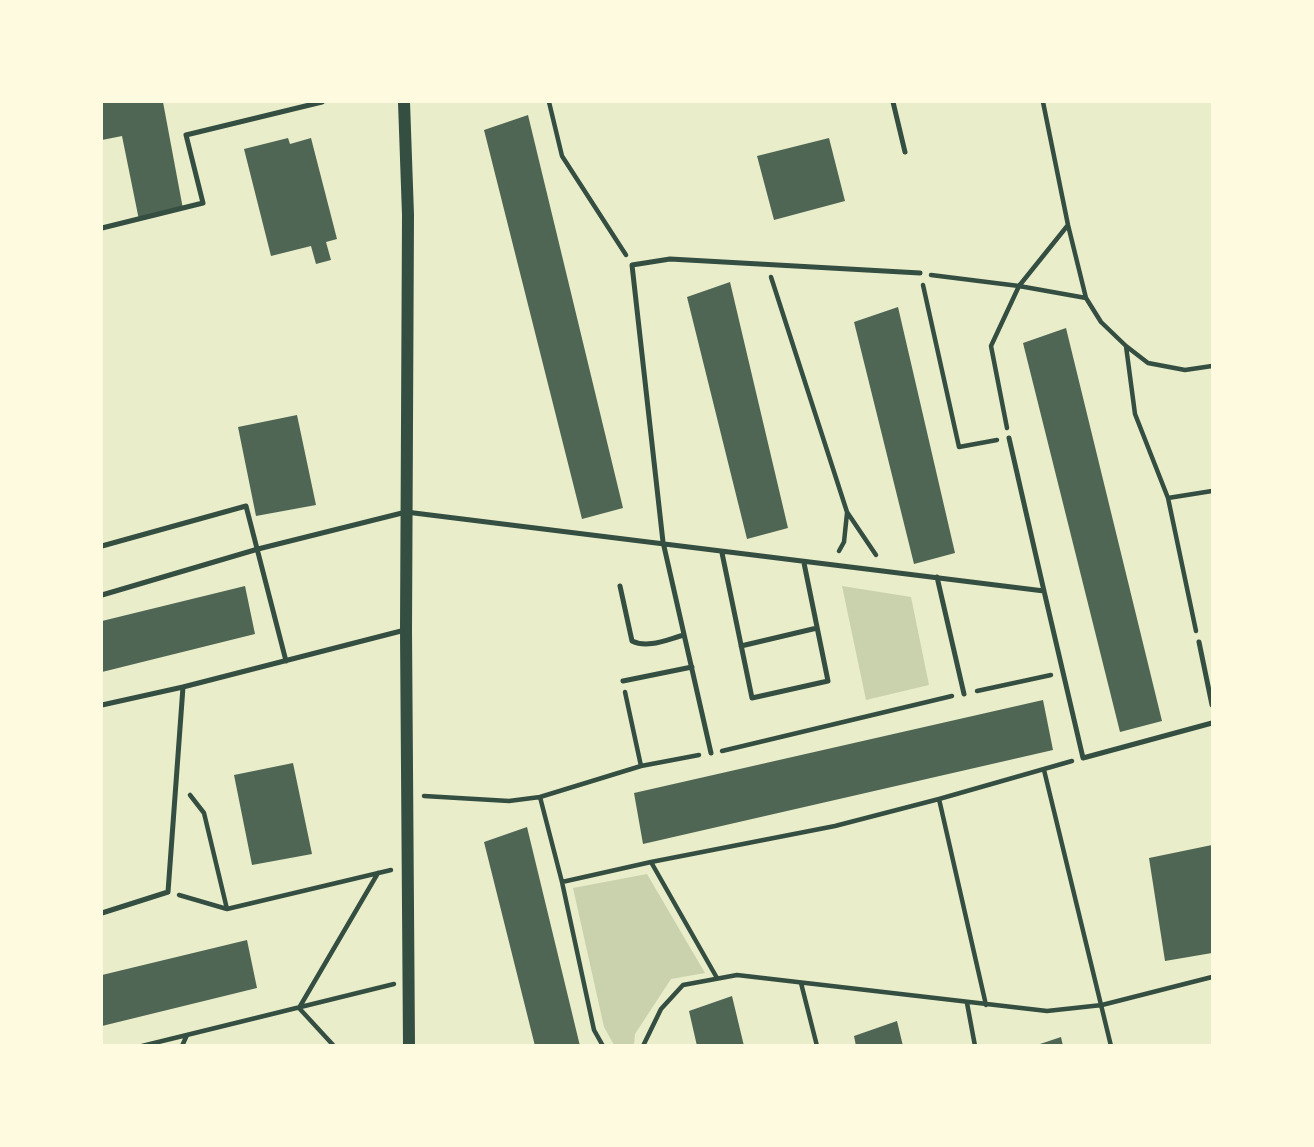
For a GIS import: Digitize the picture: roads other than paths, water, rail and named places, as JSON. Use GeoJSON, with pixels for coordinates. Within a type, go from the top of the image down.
{"type":"FeatureCollection","features":[{"type":"Feature","properties":{"kind":"street"},"geometry":{"type":"LineString","coordinates":[[404,102],[408,215],[406,630],[409,1045]]}},
{"type":"Feature","properties":{"kind":"lane"},"geometry":{"type":"LineString","coordinates":[[102,228],[203,203],[186,135],[322,102]]}},
{"type":"Feature","properties":{"kind":"lane"},"geometry":{"type":"LineString","coordinates":[[893,102],[905,152]]}},
{"type":"Feature","properties":{"kind":"lane"},"geometry":{"type":"LineString","coordinates":[[711,753],[663,542],[632,264],[670,258],[920,273]]}},
{"type":"Feature","properties":{"kind":"lane"},"geometry":{"type":"LineString","coordinates":[[1009,438],[1083,758],[1213,723]]}},
{"type":"Feature","properties":{"kind":"lane"},"geometry":{"type":"LineString","coordinates":[[102,546],[246,506],[286,661]]}},
{"type":"Feature","properties":{"kind":"lane"},"geometry":{"type":"LineString","coordinates":[[102,595],[258,549],[406,512],[1044,591]]}},
{"type":"Feature","properties":{"kind":"lane"},"geometry":{"type":"LineString","coordinates":[[722,553],[752,698],[828,681],[804,563]]}},
{"type":"Feature","properties":{"kind":"lane"},"geometry":{"type":"LineString","coordinates":[[937,578],[964,694]]}},
{"type":"Feature","properties":{"kind":"lane"},"geometry":{"type":"LineString","coordinates":[[620,586],[632,641],[639,645],[651,644],[684,635]]}},
{"type":"Feature","properties":{"kind":"lane"},"geometry":{"type":"LineString","coordinates":[[741,646],[817,628]]}},
{"type":"Feature","properties":{"kind":"lane"},"geometry":{"type":"LineString","coordinates":[[102,705],[406,630]]}},
{"type":"Feature","properties":{"kind":"lane"},"geometry":{"type":"LineString","coordinates":[[1199,642],[1213,705]]}},
{"type":"Feature","properties":{"kind":"lane"},"geometry":{"type":"LineString","coordinates":[[623,681],[692,667]]}},
{"type":"Feature","properties":{"kind":"lane"},"geometry":{"type":"LineString","coordinates":[[102,913],[168,892],[183,687]]}}]}
